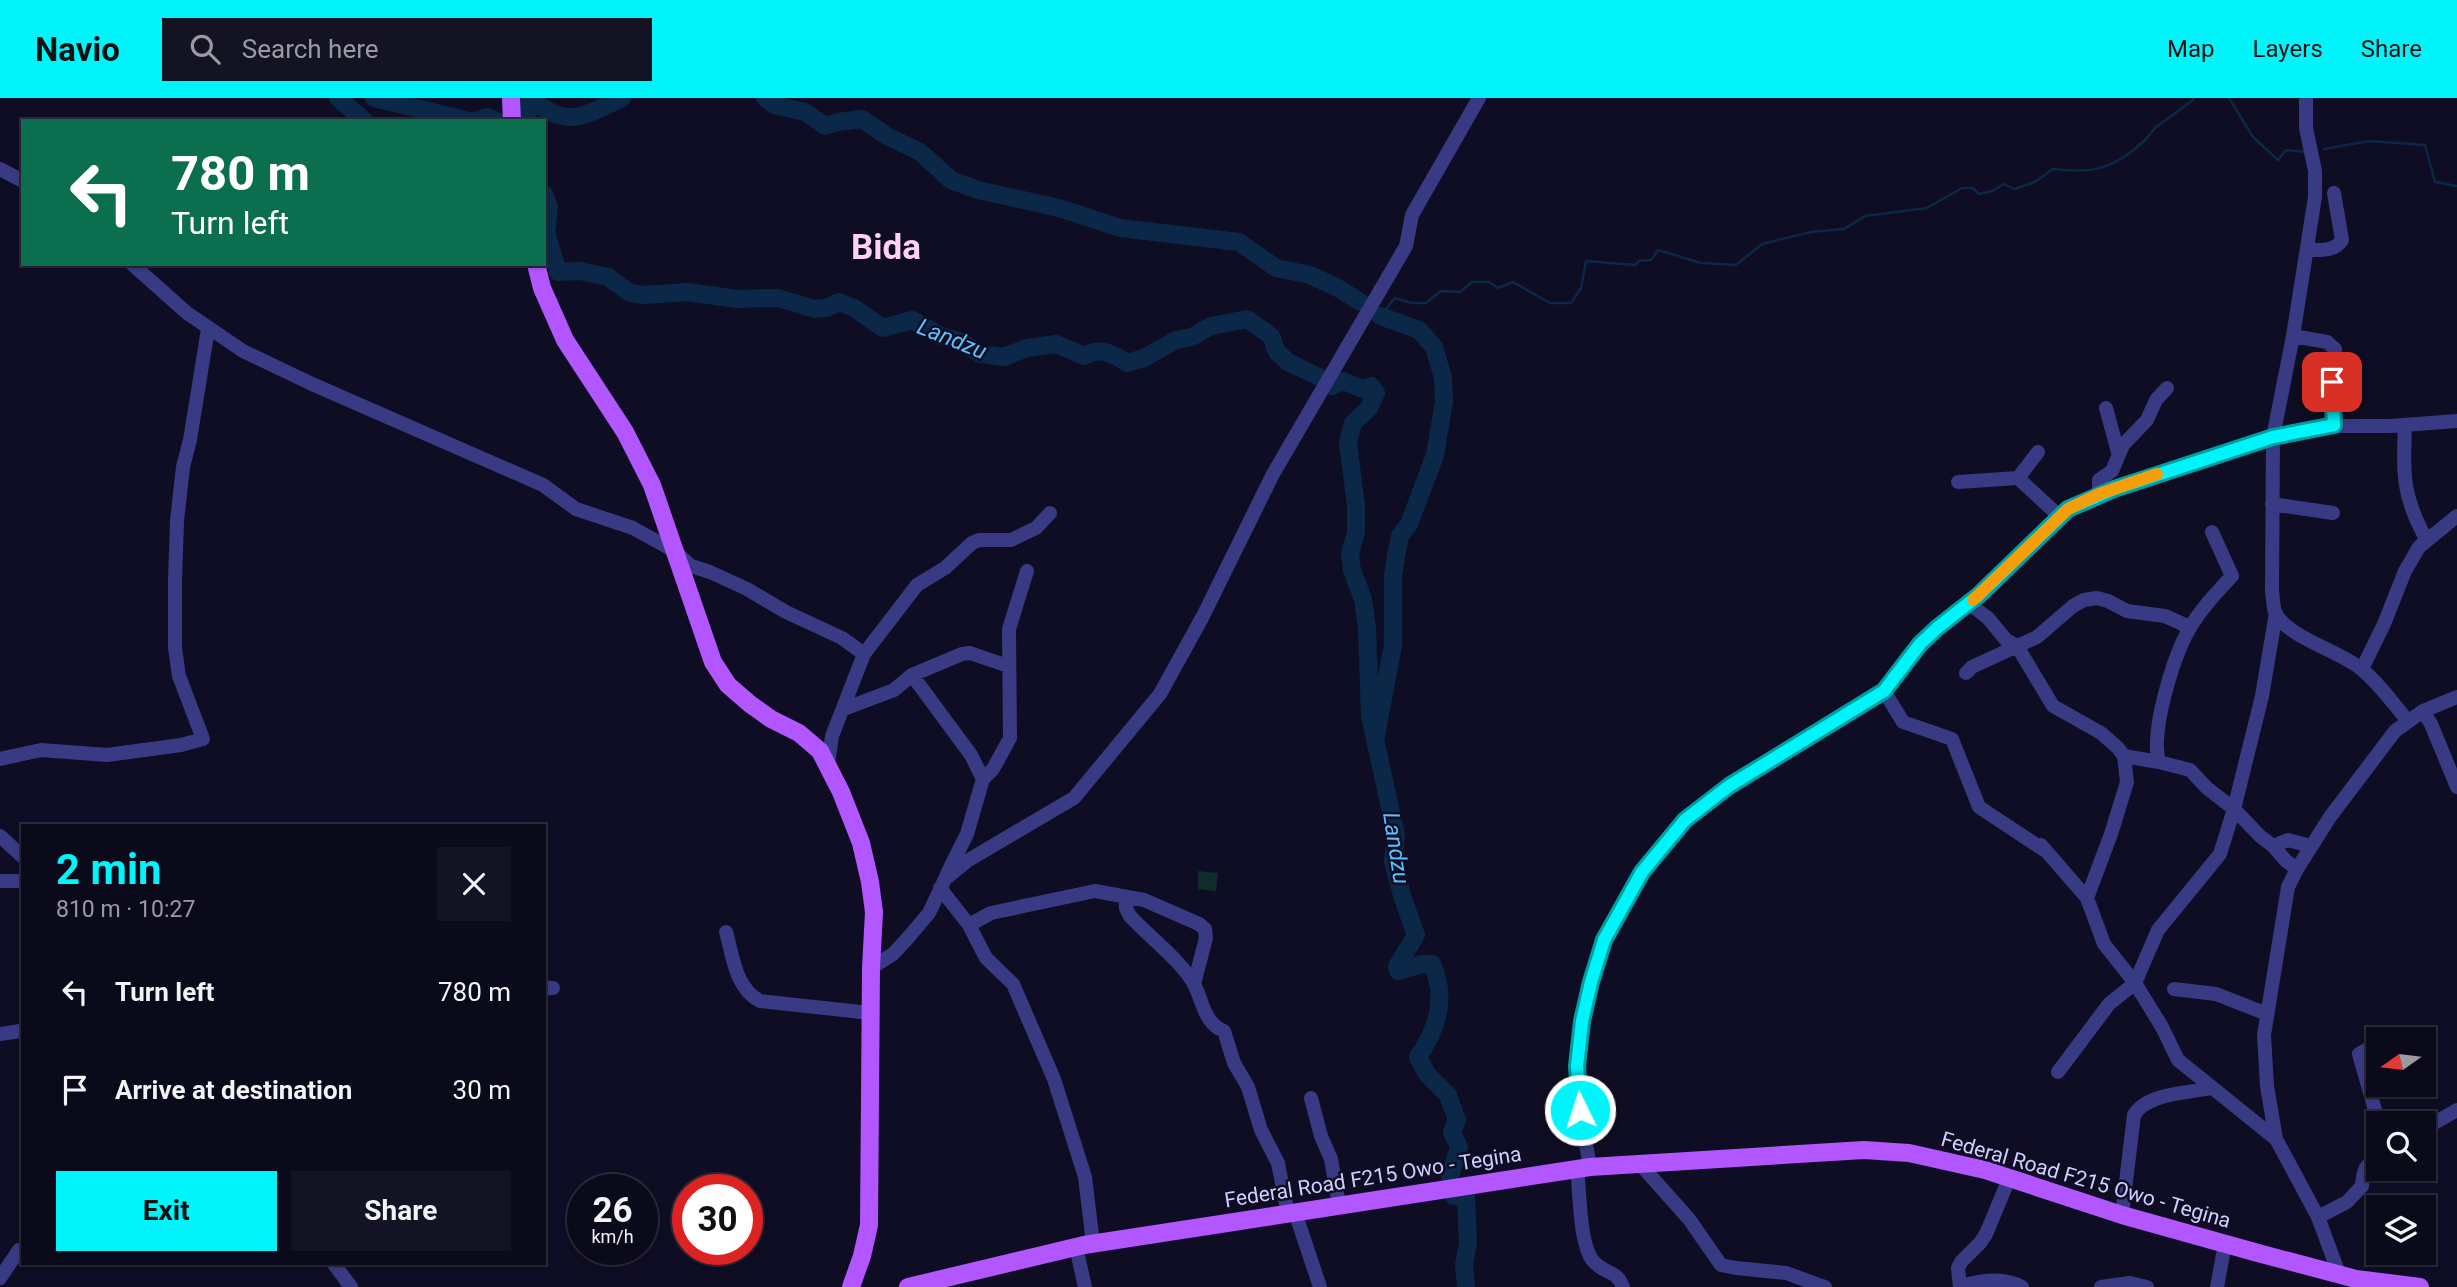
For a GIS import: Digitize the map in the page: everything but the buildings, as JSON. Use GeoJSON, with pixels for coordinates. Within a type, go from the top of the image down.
{"type":"FeatureCollection","features":[{"type":"Feature","properties":{"kind":"main road"},"geometry":{"type":"LineString","coordinates":[[510,98],[512,119]]}},
{"type":"Feature","properties":{"kind":"main road"},"geometry":{"type":"LineString","coordinates":[[536,266],[542,288],[565,340],[625,432],[653,485],[713,662],[728,685],[771,719],[799,733],[820,751],[861,843],[874,912],[870,1013],[869,1225],[851,1287]]}},
{"type":"Feature","properties":{"kind":"main road","name":"Federal Road F215 Owo - Tegina"},"geometry":{"type":"LineString","coordinates":[[908,1287],[939,1283],[1084,1245],[1584,1168],[1864,1150],[1909,1153],[1943,1160],[2009,1178],[2122,1215],[2351,1280],[2420,1287]]}},
{"type":"Feature","properties":{"kind":"street"},"geometry":{"type":"LineString","coordinates":[[943,884],[967,860],[1074,798],[1160,694],[1203,616],[1273,474],[1406,246],[1412,215],[1479,98]]}},
{"type":"Feature","properties":{"kind":"street"},"geometry":{"type":"LineString","coordinates":[[2059,1072],[2109,1004],[2129,985],[2135,983],[2158,930],[2220,854],[2235,809],[2262,696],[2276,613],[2272,591],[2273,437],[2315,197],[2315,171],[2306,128],[2306,98]]}},
{"type":"Feature","properties":{"kind":"street"},"geometry":{"type":"LineString","coordinates":[[0,170],[21,180]]}},
{"type":"Feature","properties":{"kind":"street"},"geometry":{"type":"LineString","coordinates":[[2307,250],[2331,249],[2342,240],[2343,232],[2334,192]]}},
{"type":"Feature","properties":{"kind":"street"},"geometry":{"type":"LineString","coordinates":[[134,266],[208,329],[243,351],[300,379],[543,485],[576,509],[632,528],[676,552],[691,566],[747,589],[786,612],[830,632],[864,654]]}},
{"type":"Feature","properties":{"kind":"street"},"geometry":{"type":"LineString","coordinates":[[0,759],[41,750],[107,755],[181,745],[203,739],[179,676],[175,648],[175,608],[177,521],[183,467],[208,329]]}},
{"type":"Feature","properties":{"kind":"street"},"geometry":{"type":"LineString","coordinates":[[2292,335],[2327,342],[2335,349],[2332,399],[2334,425]]}},
{"type":"Feature","properties":{"kind":"street"},"geometry":{"type":"LineString","coordinates":[[2099,494],[2099,480],[2112,471],[2118,452],[2147,420],[2156,400],[2168,388]]}},
{"type":"Feature","properties":{"kind":"street"},"geometry":{"type":"LineString","coordinates":[[2106,408],[2118,452]]}},
{"type":"Feature","properties":{"kind":"street"},"geometry":{"type":"LineString","coordinates":[[1623,1287],[1618,1276],[1594,1262],[1586,1246],[1577,1066],[1582,1021],[1604,940],[1642,872],[1675,829],[1713,798],[1884,691],[1920,644],[1987,587],[2059,516],[2099,494],[2273,437],[2334,425],[2365,427],[2457,421]]}},
{"type":"Feature","properties":{"kind":"street"},"geometry":{"type":"LineString","coordinates":[[2405,425],[2402,461],[2405,486],[2415,519],[2426,539]]}},
{"type":"Feature","properties":{"kind":"street"},"geometry":{"type":"LineString","coordinates":[[2018,478],[2038,452]]}},
{"type":"Feature","properties":{"kind":"street"},"geometry":{"type":"LineString","coordinates":[[1958,482],[2018,478],[2059,516]]}},
{"type":"Feature","properties":{"kind":"street"},"geometry":{"type":"LineString","coordinates":[[2272,504],[2333,513]]}},
{"type":"Feature","properties":{"kind":"street"},"geometry":{"type":"LineString","coordinates":[[828,764],[832,736],[864,654],[916,585],[945,568],[972,543],[979,540],[1011,540],[1036,528],[1050,513]]}},
{"type":"Feature","properties":{"kind":"street"},"geometry":{"type":"LineString","coordinates":[[2362,669],[2384,624],[2404,571],[2426,539],[2457,516]]}},
{"type":"Feature","properties":{"kind":"street"},"geometry":{"type":"LineString","coordinates":[[2159,762],[2155,738],[2178,654],[2204,606],[2232,576],[2212,532]]}},
{"type":"Feature","properties":{"kind":"street"},"geometry":{"type":"LineString","coordinates":[[871,968],[893,954],[929,913],[967,834],[983,779],[993,769],[1010,738],[1009,629],[1027,571]]}},
{"type":"Feature","properties":{"kind":"street"},"geometry":{"type":"LineString","coordinates":[[1966,673],[1972,667],[2037,637],[2073,606],[2097,598],[2118,604],[2127,611],[2178,621],[2185,625],[2188,632]]}},
{"type":"Feature","properties":{"kind":"street"},"geometry":{"type":"LineString","coordinates":[[1968,603],[1988,618],[2006,640],[2017,646],[2053,706],[2101,733],[2119,748],[2124,756],[2127,782],[2087,898]]}},
{"type":"Feature","properties":{"kind":"street"},"geometry":{"type":"LineString","coordinates":[[2276,613],[2283,623],[2299,634],[2344,656],[2362,669],[2407,720]]}},
{"type":"Feature","properties":{"kind":"street"},"geometry":{"type":"LineString","coordinates":[[844,709],[894,690],[912,675],[962,654],[970,653],[1008,666]]}},
{"type":"Feature","properties":{"kind":"street"},"geometry":{"type":"LineString","coordinates":[[912,675],[971,755],[983,779]]}},
{"type":"Feature","properties":{"kind":"street"},"geometry":{"type":"LineString","coordinates":[[1884,691],[1903,722],[1952,739],[1979,807],[2043,847],[2087,898],[2104,944],[2135,983],[2162,1027],[2178,1060],[2276,1139]]}},
{"type":"Feature","properties":{"kind":"street"},"geometry":{"type":"LineString","coordinates":[[2351,1280],[2276,1139],[2263,1050],[2288,887],[2330,817],[2384,744],[2407,720],[2457,697]]}},
{"type":"Feature","properties":{"kind":"street"},"geometry":{"type":"LineString","coordinates":[[2423,711],[2457,787]]}},
{"type":"Feature","properties":{"kind":"street"},"geometry":{"type":"LineString","coordinates":[[2124,756],[2190,770],[2297,869]]}},
{"type":"Feature","properties":{"kind":"street"},"geometry":{"type":"LineString","coordinates":[[0,836],[21,855]]}},
{"type":"Feature","properties":{"kind":"street"},"geometry":{"type":"LineString","coordinates":[[2273,846],[2288,840],[2311,846]]}},
{"type":"Feature","properties":{"kind":"street"},"geometry":{"type":"LineString","coordinates":[[0,881],[21,881]]}},
{"type":"Feature","properties":{"kind":"street"},"geometry":{"type":"LineString","coordinates":[[943,884],[986,958],[1013,984],[1054,1079],[1085,1177],[1085,1287]]}},
{"type":"Feature","properties":{"kind":"street"},"geometry":{"type":"LineString","coordinates":[[969,925],[991,913],[1068,895],[1103,891],[1125,898],[1144,900],[1205,929],[1206,938],[1194,984]]}},
{"type":"Feature","properties":{"kind":"street"},"geometry":{"type":"LineString","coordinates":[[1125,898],[1130,916],[1194,984],[1212,1025],[1224,1031],[1234,1063],[1248,1087],[1261,1130],[1278,1163],[1292,1213],[1320,1287]]}},
{"type":"Feature","properties":{"kind":"street"},"geometry":{"type":"LineString","coordinates":[[726,932],[739,979],[754,998],[870,1013]]}},
{"type":"Feature","properties":{"kind":"street"},"geometry":{"type":"LineString","coordinates":[[2174,989],[2216,994],[2267,1014]]}},
{"type":"Feature","properties":{"kind":"street"},"geometry":{"type":"LineString","coordinates":[[0,1034],[20,1031]]}},
{"type":"Feature","properties":{"kind":"street"},"geometry":{"type":"LineString","coordinates":[[2366,1050],[2359,1054],[2366,1078]]}},
{"type":"Feature","properties":{"kind":"street"},"geometry":{"type":"LineString","coordinates":[[2122,1215],[2134,1115],[2137,1110],[2152,1100],[2212,1088]]}},
{"type":"Feature","properties":{"kind":"street"},"geometry":{"type":"LineString","coordinates":[[1311,1098],[1321,1136],[1329,1152],[1339,1205]]}},
{"type":"Feature","properties":{"kind":"street"},"geometry":{"type":"LineString","coordinates":[[2436,1122],[2457,1110]]}},
{"type":"Feature","properties":{"kind":"street"},"geometry":{"type":"LineString","coordinates":[[1639,1163],[1689,1219],[1721,1265],[1786,1273],[1825,1287]]}},
{"type":"Feature","properties":{"kind":"street"},"geometry":{"type":"LineString","coordinates":[[2318,1217],[2352,1197],[2362,1186],[2362,1173],[2366,1165]]}},
{"type":"Feature","properties":{"kind":"street"},"geometry":{"type":"LineString","coordinates":[[2009,1178],[1986,1234],[1958,1268],[1960,1287],[1980,1281],[2012,1281],[2022,1287]]}},
{"type":"Feature","properties":{"kind":"street"},"geometry":{"type":"LineString","coordinates":[[2217,1287],[2225,1244]]}},
{"type":"Feature","properties":{"kind":"street"},"geometry":{"type":"LineString","coordinates":[[0,1278],[19,1250]]}},
{"type":"Feature","properties":{"kind":"street"},"geometry":{"type":"LineString","coordinates":[[335,1265],[351,1287]]}},
{"type":"Feature","properties":{"kind":"street"},"geometry":{"type":"LineString","coordinates":[[2101,1287],[2130,1283],[2147,1287]]}},
{"type":"Feature","properties":{"kind":"green space"},"geometry":{"type":"Polygon","coordinates":[[[1198,871],[1218,873],[1216,891],[1198,889],[1198,871]]]}},
{"type":"Feature","properties":{"kind":"waterway","name":"Landzu"},"geometry":{"type":"LineString","coordinates":[[338,98],[363,119]]}},
{"type":"Feature","properties":{"kind":"waterway","name":"Landzu"},"geometry":{"type":"LineString","coordinates":[[374,98],[461,119]]}},
{"type":"Feature","properties":{"kind":"waterway","name":"Landzu"},"geometry":{"type":"LineString","coordinates":[[527,119],[529,99],[553,113],[575,117],[622,98]]}},
{"type":"Feature","properties":{"kind":"waterway","name":"Landzu"},"geometry":{"type":"LineString","coordinates":[[765,98],[774,105],[805,112],[825,126],[862,119],[887,136],[920,152],[951,180],[978,190],[1059,208],[1120,228],[1239,242],[1276,268],[1310,275],[1360,302]]}},
{"type":"Feature","properties":{"kind":"waterway"},"geometry":{"type":"LineString","coordinates":[[1380,316],[1395,298],[1411,303],[1426,303],[1441,291],[1460,292],[1472,282],[1489,282],[1498,288],[1513,282],[1550,303],[1571,303],[1581,288],[1586,261],[1635,265],[1639,261],[1651,260],[1658,250],[1701,263],[1736,265],[1762,244],[1811,232],[1844,229],[1865,216],[1927,208],[1962,188],[1973,188],[1979,194],[2004,184],[2014,189],[2035,182],[2053,169],[2079,171],[2102,167],[2123,158],[2195,98]]}},
{"type":"Feature","properties":{"kind":"waterway"},"geometry":{"type":"LineString","coordinates":[[2229,98],[2253,137],[2278,160],[2286,150],[2305,152]]}},
{"type":"Feature","properties":{"kind":"waterway","name":"Landzu"},"geometry":{"type":"LineString","coordinates":[[480,119],[492,119]]}},
{"type":"Feature","properties":{"kind":"waterway"},"geometry":{"type":"LineString","coordinates":[[2324,149],[2369,141],[2425,145],[2435,182],[2457,186]]}},
{"type":"Feature","properties":{"kind":"waterway","name":"Landzu"},"geometry":{"type":"LineString","coordinates":[[546,199],[549,207],[546,232]]}},
{"type":"Feature","properties":{"kind":"waterway","name":"Landzu"},"geometry":{"type":"LineString","coordinates":[[546,232],[558,272],[580,271],[608,277],[630,293],[644,295],[687,292],[737,299],[778,298],[814,309],[826,308],[839,302],[854,308],[883,328],[912,320],[941,336],[962,342],[980,354],[1004,357],[1027,348],[1056,344],[1084,356],[1106,352],[1127,363],[1144,358],[1176,340],[1192,337],[1211,326],[1247,319],[1271,336],[1277,352],[1288,362],[1319,377]]}},
{"type":"Feature","properties":{"kind":"waterway","name":"Landzu"},"geometry":{"type":"LineString","coordinates":[[1376,736],[1393,645],[1393,576],[1400,536],[1409,524],[1435,455],[1444,401],[1443,378],[1434,347],[1419,330],[1380,316]]}},
{"type":"Feature","properties":{"kind":"waterway","name":"Landzu"},"geometry":{"type":"LineString","coordinates":[[1332,386],[1343,381],[1363,389],[1371,386],[1376,393],[1369,408],[1353,423],[1348,443],[1356,505],[1356,533],[1350,553],[1352,570],[1363,599],[1367,628],[1370,716],[1396,835],[1393,861],[1416,935],[1397,966],[1398,971],[1432,964],[1437,977],[1438,1012],[1431,1035],[1418,1057],[1427,1074],[1448,1095],[1457,1120],[1452,1132],[1459,1147],[1450,1177]]}},
{"type":"Feature","properties":{"kind":"waterway","name":"Landzu"},"geometry":{"type":"LineString","coordinates":[[1454,1196],[1466,1198],[1466,1287]]}},
{"type":"Feature","properties":{"kind":"slow traffic"},"geometry":{"type":"LineString","coordinates":[[1973,600],[2068,509],[2099,494],[2157,474]]}},
{"type":"Feature","properties":{"kind":"district","name":"Bida"},"geometry":{"type":"Point","coordinates":[886,247]}},
{"type":"Feature","properties":{"kind":"route"},"geometry":{"type":"LineString","coordinates":[[1580,1110],[1577,1066],[1582,1021],[1604,940],[1642,872],[1675,829],[1729,786],[1884,691],[1920,644],[1979,595],[2068,509],[2099,494],[2174,468],[2273,437],[2334,425],[2332,382]]}}]}
